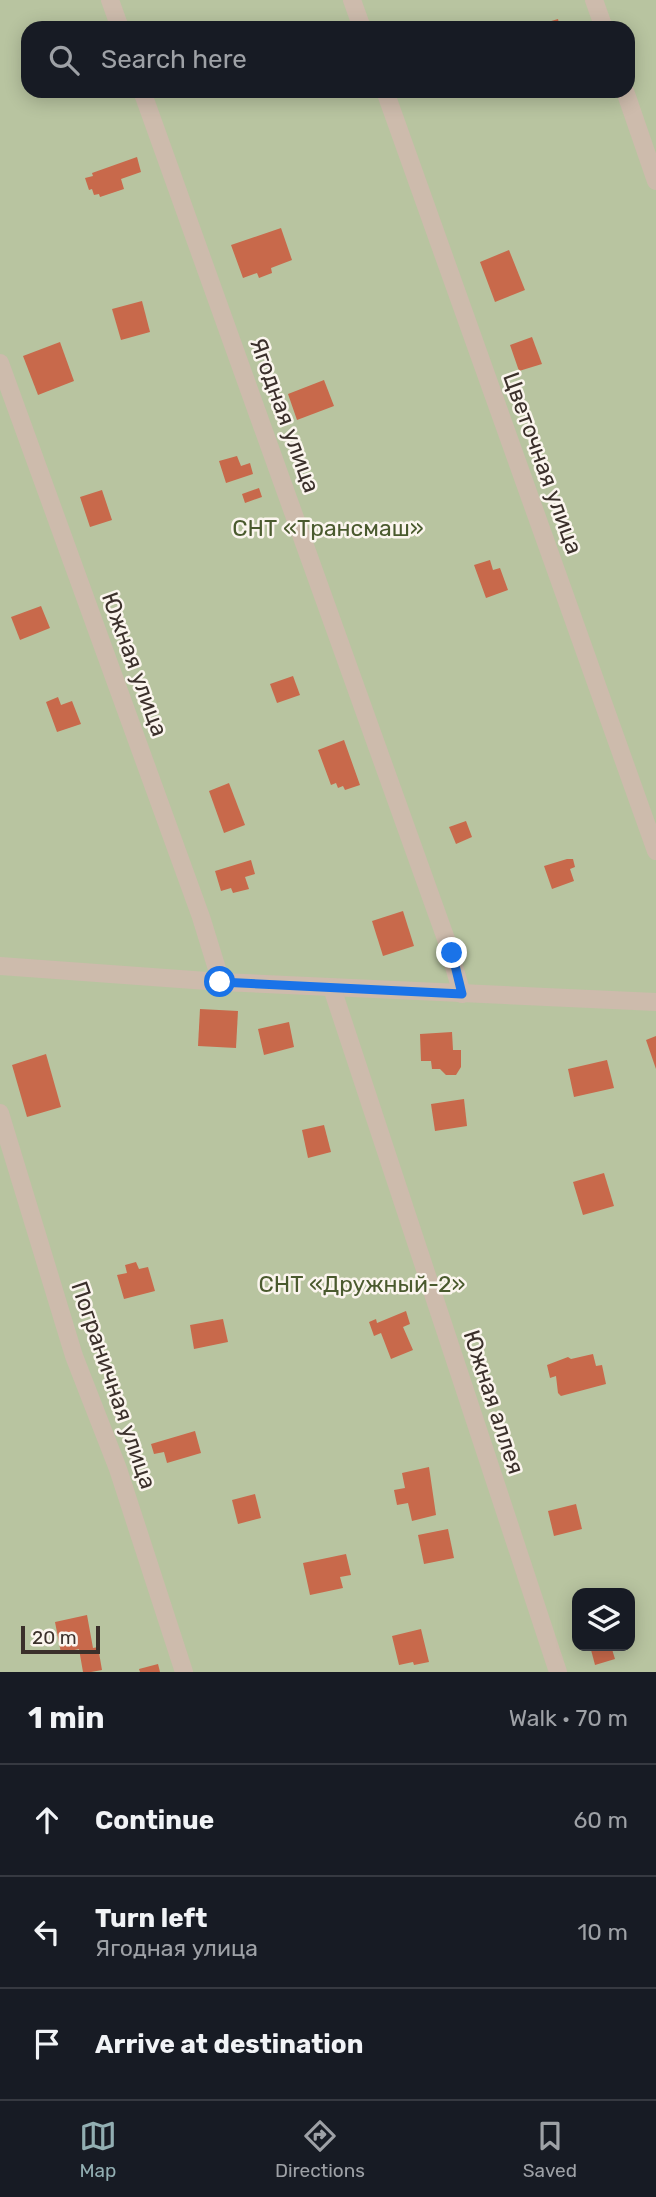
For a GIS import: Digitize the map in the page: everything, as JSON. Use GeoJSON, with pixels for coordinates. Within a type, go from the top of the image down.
{"type":"FeatureCollection","features":[{"type":"Feature","properties":{"kind":"street"},"geometry":{"type":"LineString","coordinates":[[110,0],[118,21]]}},
{"type":"Feature","properties":{"kind":"street"},"geometry":{"type":"LineString","coordinates":[[352,0],[360,21]]}},
{"type":"Feature","properties":{"kind":"street"},"geometry":{"type":"LineString","coordinates":[[594,0],[602,21]]}},
{"type":"Feature","properties":{"kind":"street","name":"Ягодная улица"},"geometry":{"type":"LineString","coordinates":[[145,98],[452,953],[462,994]]}},
{"type":"Feature","properties":{"kind":"street","name":"Цветочная улица"},"geometry":{"type":"LineString","coordinates":[[387,98],[656,851]]}},
{"type":"Feature","properties":{"kind":"street"},"geometry":{"type":"LineString","coordinates":[[627,98],[656,181]]}},
{"type":"Feature","properties":{"kind":"street","name":"Южная улица"},"geometry":{"type":"LineString","coordinates":[[0,363],[201,917],[220,982]]}},
{"type":"Feature","properties":{"kind":"street"},"geometry":{"type":"LineString","coordinates":[[0,966],[220,982],[656,1002]]}},
{"type":"Feature","properties":{"kind":"street","name":"Южная аллея"},"geometry":{"type":"LineString","coordinates":[[331,988],[558,1672]]}},
{"type":"Feature","properties":{"kind":"street","name":"Пограничная улица"},"geometry":{"type":"LineString","coordinates":[[0,1113],[74,1356],[118,1469],[184,1672]]}},
{"type":"Feature","properties":{"kind":"green space"},"geometry":{"type":"Polygon","coordinates":[[[0,0],[656,0],[656,1672],[0,1672],[0,0]]]}},
{"type":"Feature","properties":{"kind":"building"},"geometry":{"type":"Polygon","coordinates":[[[137,157],[141,172],[121,179],[124,189],[100,197],[99,194],[94,195],[92,189],[89,190],[85,178],[93,176],[92,173],[137,157]]]}},
{"type":"Feature","properties":{"kind":"building"},"geometry":{"type":"Polygon","coordinates":[[[281,228],[292,260],[271,268],[272,273],[259,278],[257,273],[243,278],[231,245],[281,228]]]}},
{"type":"Feature","properties":{"kind":"building"},"geometry":{"type":"Polygon","coordinates":[[[509,250],[525,290],[495,302],[480,262],[509,250]]]}},
{"type":"Feature","properties":{"kind":"building"},"geometry":{"type":"Polygon","coordinates":[[[142,301],[150,332],[121,340],[112,309],[142,301]]]}},
{"type":"Feature","properties":{"kind":"building"},"geometry":{"type":"Polygon","coordinates":[[[532,337],[542,364],[519,371],[510,345],[532,337]]]}},
{"type":"Feature","properties":{"kind":"building"},"geometry":{"type":"Polygon","coordinates":[[[60,342],[74,381],[38,395],[23,356],[60,342]]]}},
{"type":"Feature","properties":{"kind":"building"},"geometry":{"type":"Polygon","coordinates":[[[324,380],[334,406],[297,420],[288,394],[324,380]]]}},
{"type":"Feature","properties":{"kind":"building"},"geometry":{"type":"Polygon","coordinates":[[[237,456],[241,466],[250,463],[253,474],[226,483],[219,461],[237,456]]]}},
{"type":"Feature","properties":{"kind":"building"},"geometry":{"type":"Polygon","coordinates":[[[259,488],[262,497],[245,503],[242,494],[259,488]]]}},
{"type":"Feature","properties":{"kind":"building"},"geometry":{"type":"Polygon","coordinates":[[[102,490],[112,520],[90,527],[80,497],[102,490]]]}},
{"type":"Feature","properties":{"kind":"building"},"geometry":{"type":"Polygon","coordinates":[[[490,560],[493,570],[500,568],[508,590],[486,598],[474,565],[490,560]]]}},
{"type":"Feature","properties":{"kind":"building"},"geometry":{"type":"Polygon","coordinates":[[[41,606],[50,628],[20,640],[11,617],[41,606]]]}},
{"type":"Feature","properties":{"kind":"building"},"geometry":{"type":"Polygon","coordinates":[[[293,676],[300,695],[277,703],[270,684],[293,676]]]}},
{"type":"Feature","properties":{"kind":"building"},"geometry":{"type":"Polygon","coordinates":[[[58,697],[61,705],[72,701],[81,724],[57,732],[46,702],[58,697]]]}},
{"type":"Feature","properties":{"kind":"building"},"geometry":{"type":"Polygon","coordinates":[[[344,740],[360,785],[345,790],[343,786],[338,788],[336,783],[331,785],[318,750],[344,740]]]}},
{"type":"Feature","properties":{"kind":"building"},"geometry":{"type":"Polygon","coordinates":[[[229,783],[245,825],[224,833],[209,791],[229,783]]]}},
{"type":"Feature","properties":{"kind":"building"},"geometry":{"type":"Polygon","coordinates":[[[466,821],[472,837],[456,844],[449,827],[466,821]]]}},
{"type":"Feature","properties":{"kind":"building"},"geometry":{"type":"Polygon","coordinates":[[[573,859],[575,867],[570,869],[574,881],[552,889],[544,866],[573,859]]]}},
{"type":"Feature","properties":{"kind":"building"},"geometry":{"type":"Polygon","coordinates":[[[251,860],[255,874],[245,877],[249,889],[233,893],[231,888],[221,891],[215,871],[251,860]]]}},
{"type":"Feature","properties":{"kind":"building"},"geometry":{"type":"Polygon","coordinates":[[[403,911],[414,946],[383,956],[372,921],[403,911]]]}},
{"type":"Feature","properties":{"kind":"building"},"geometry":{"type":"Polygon","coordinates":[[[200,1009],[238,1011],[236,1048],[198,1046],[200,1009]]]}},
{"type":"Feature","properties":{"kind":"building"},"geometry":{"type":"Polygon","coordinates":[[[289,1022],[294,1047],[264,1055],[258,1029],[289,1022]]]}},
{"type":"Feature","properties":{"kind":"building"},"geometry":{"type":"Polygon","coordinates":[[[452,1032],[453,1050],[461,1050],[461,1067],[456,1075],[446,1075],[440,1069],[432,1069],[431,1061],[421,1061],[420,1034],[452,1032]]]}},
{"type":"Feature","properties":{"kind":"building"},"geometry":{"type":"Polygon","coordinates":[[[656,1036],[656,1069],[646,1040],[656,1036]]]}},
{"type":"Feature","properties":{"kind":"building"},"geometry":{"type":"Polygon","coordinates":[[[46,1054],[61,1107],[27,1117],[12,1065],[46,1054]]]}},
{"type":"Feature","properties":{"kind":"building"},"geometry":{"type":"Polygon","coordinates":[[[607,1060],[614,1088],[574,1097],[568,1069],[607,1060]]]}},
{"type":"Feature","properties":{"kind":"building"},"geometry":{"type":"Polygon","coordinates":[[[464,1099],[467,1126],[435,1131],[431,1104],[464,1099]]]}},
{"type":"Feature","properties":{"kind":"building"},"geometry":{"type":"Polygon","coordinates":[[[324,1125],[331,1152],[308,1158],[302,1130],[324,1125]]]}},
{"type":"Feature","properties":{"kind":"building"},"geometry":{"type":"Polygon","coordinates":[[[604,1173],[614,1206],[583,1215],[573,1182],[604,1173]]]}},
{"type":"Feature","properties":{"kind":"building"},"geometry":{"type":"Polygon","coordinates":[[[136,1262],[139,1269],[148,1267],[155,1291],[124,1299],[117,1275],[127,1273],[125,1265],[136,1262]]]}},
{"type":"Feature","properties":{"kind":"building"},"geometry":{"type":"Polygon","coordinates":[[[406,1311],[410,1324],[403,1327],[413,1350],[391,1359],[381,1333],[374,1336],[369,1322],[376,1319],[377,1323],[406,1311]]]}},
{"type":"Feature","properties":{"kind":"building"},"geometry":{"type":"Polygon","coordinates":[[[223,1319],[228,1342],[194,1349],[190,1325],[223,1319]]]}},
{"type":"Feature","properties":{"kind":"building"},"geometry":{"type":"Polygon","coordinates":[[[593,1354],[596,1366],[602,1365],[606,1384],[561,1396],[558,1393],[556,1376],[550,1378],[547,1365],[568,1357],[571,1359],[593,1354]]]}},
{"type":"Feature","properties":{"kind":"building"},"geometry":{"type":"Polygon","coordinates":[[[195,1431],[201,1453],[167,1463],[164,1452],[154,1454],[151,1444],[195,1431]]]}},
{"type":"Feature","properties":{"kind":"building"},"geometry":{"type":"Polygon","coordinates":[[[429,1467],[436,1515],[412,1521],[408,1503],[397,1505],[394,1490],[405,1488],[402,1473],[429,1467]]]}},
{"type":"Feature","properties":{"kind":"building"},"geometry":{"type":"Polygon","coordinates":[[[255,1494],[261,1518],[238,1524],[232,1500],[255,1494]]]}},
{"type":"Feature","properties":{"kind":"building"},"geometry":{"type":"Polygon","coordinates":[[[576,1504],[582,1529],[554,1536],[548,1511],[576,1504]]]}},
{"type":"Feature","properties":{"kind":"building"},"geometry":{"type":"Polygon","coordinates":[[[448,1529],[454,1558],[424,1564],[418,1535],[448,1529]]]}},
{"type":"Feature","properties":{"kind":"building"},"geometry":{"type":"Polygon","coordinates":[[[346,1554],[351,1575],[340,1577],[343,1588],[310,1595],[303,1563],[346,1554]]]}},
{"type":"Feature","properties":{"kind":"building"},"geometry":{"type":"Polygon","coordinates":[[[87,1615],[93,1648],[98,1647],[102,1670],[83,1672],[79,1649],[61,1653],[55,1622],[87,1615]]]}},
{"type":"Feature","properties":{"kind":"building"},"geometry":{"type":"Polygon","coordinates":[[[421,1629],[429,1662],[399,1665],[392,1636],[421,1629]]]}},
{"type":"Feature","properties":{"kind":"building"},"geometry":{"type":"Polygon","coordinates":[[[591,1651],[613,1651],[615,1659],[595,1665],[591,1651]]]}},
{"type":"Feature","properties":{"kind":"building"},"geometry":{"type":"Polygon","coordinates":[[[158,1664],[160,1672],[140,1672],[139,1669],[158,1664]]]}},
{"type":"Feature","properties":{"kind":"route"},"geometry":{"type":"LineString","coordinates":[[220,982],[462,994],[452,953]]}},
{"type":"Feature","properties":{"kind":"park label","name":"СНТ «Трансмаш»"},"geometry":{"type":"Point","coordinates":[328,528]}},
{"type":"Feature","properties":{"kind":"park label","name":"СНТ «Дружный-2»"},"geometry":{"type":"Point","coordinates":[362,1284]}}]}
